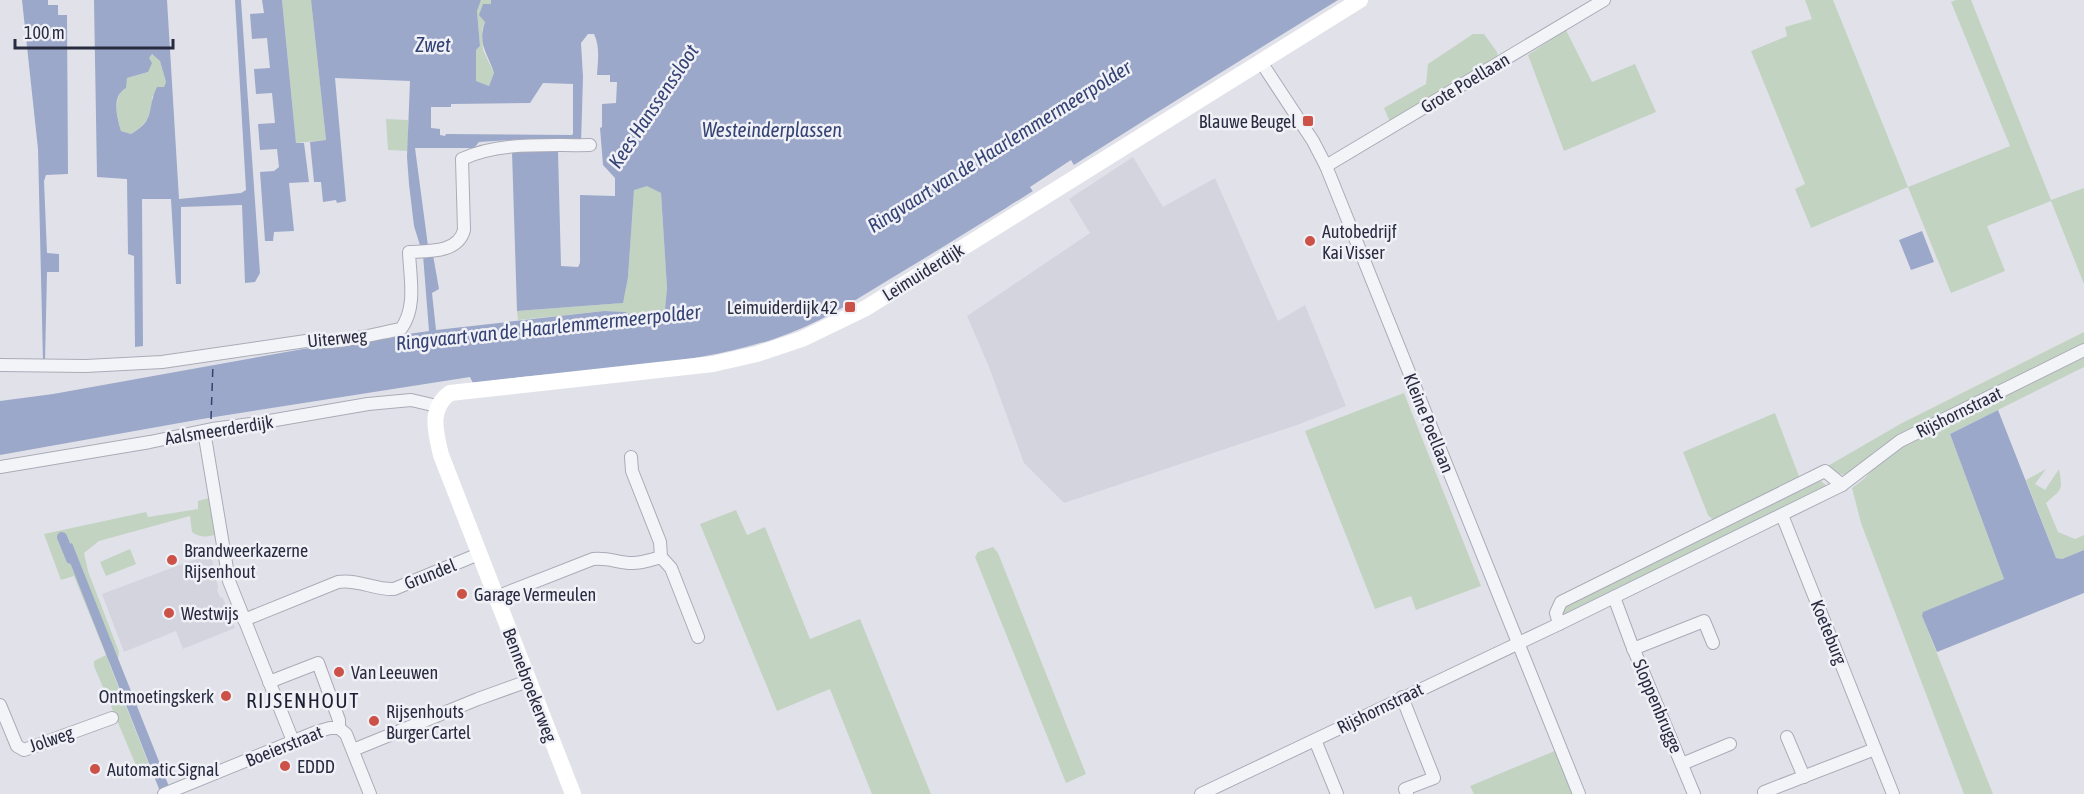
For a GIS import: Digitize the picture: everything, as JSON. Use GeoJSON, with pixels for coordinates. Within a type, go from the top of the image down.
{"type":"FeatureCollection","features":[{"type":"Feature","properties":{"kind":"street","name":"Leimuiderdijk"},"geometry":{"type":"LineString","coordinates":[[437,406],[450,393],[713,364],[757,354],[802,339],[866,308],[1360,0]]}},
{"type":"Feature","properties":{"kind":"street","name":"Grote Poellaan"},"geometry":{"type":"LineString","coordinates":[[1326,166],[1604,0]]}},
{"type":"Feature","properties":{"kind":"street","name":"Kleine Poellaan"},"geometry":{"type":"LineString","coordinates":[[1261,62],[1313,141],[1326,166],[1579,794]]}},
{"type":"Feature","properties":{"kind":"street","name":"Uiterweg"},"geometry":{"type":"LineString","coordinates":[[0,365],[79,366],[162,362],[306,341],[352,339],[401,329],[409,318],[411,306],[409,252],[452,246],[462,238],[464,231],[462,159],[476,152],[507,147],[590,145]]}},
{"type":"Feature","properties":{"kind":"street","name":"Rijshornstraat"},"geometry":{"type":"LineString","coordinates":[[1201,794],[1559,624],[1842,485],[1900,441],[2084,350]]}},
{"type":"Feature","properties":{"kind":"street","name":"Aalsmeerderdijk"},"geometry":{"type":"LineString","coordinates":[[0,467],[399,400],[411,400],[437,406]]}},
{"type":"Feature","properties":{"kind":"street","name":"Bennebroekerweg"},"geometry":{"type":"LineString","coordinates":[[437,406],[435,428],[441,455],[573,794]]}},
{"type":"Feature","properties":{"kind":"street"},"geometry":{"type":"LineString","coordinates":[[204,431],[229,581],[293,741]]}},
{"type":"Feature","properties":{"kind":"street"},"geometry":{"type":"LineString","coordinates":[[631,457],[632,471],[660,542],[661,557],[671,568],[698,637]]}},
{"type":"Feature","properties":{"kind":"street"},"geometry":{"type":"LineString","coordinates":[[1559,624],[1556,613],[1561,602],[1825,471],[1842,485]]}},
{"type":"Feature","properties":{"kind":"street","name":"Koeteburg"},"geometry":{"type":"LineString","coordinates":[[1782,514],[1893,794]]}},
{"type":"Feature","properties":{"kind":"street","name":"Grundel"},"geometry":{"type":"LineString","coordinates":[[244,620],[338,582],[348,580],[384,590],[474,556],[480,558]]}},
{"type":"Feature","properties":{"kind":"street"},"geometry":{"type":"LineString","coordinates":[[496,597],[593,558],[605,557],[630,563],[661,557]]}},
{"type":"Feature","properties":{"kind":"street","name":"Sloppenbrugge"},"geometry":{"type":"LineString","coordinates":[[1614,597],[1633,649],[1694,794]]}},
{"type":"Feature","properties":{"kind":"street","name":"Sloppenbrugge"},"geometry":{"type":"LineString","coordinates":[[1633,649],[1704,621],[1713,643]]}},
{"type":"Feature","properties":{"kind":"street"},"geometry":{"type":"LineString","coordinates":[[269,682],[318,663],[339,720],[339,728],[346,734],[370,794]]}},
{"type":"Feature","properties":{"kind":"street"},"geometry":{"type":"LineString","coordinates":[[353,750],[528,681]]}},
{"type":"Feature","properties":{"kind":"street"},"geometry":{"type":"LineString","coordinates":[[1402,697],[1434,778],[1405,789],[1407,794]]}},
{"type":"Feature","properties":{"kind":"street","name":"Jolweg"},"geometry":{"type":"LineString","coordinates":[[0,705],[3,723],[17,746],[24,750],[112,718]]}},
{"type":"Feature","properties":{"kind":"street","name":"Boeierstraat"},"geometry":{"type":"LineString","coordinates":[[169,792],[293,741],[330,728],[339,728]]}},
{"type":"Feature","properties":{"kind":"street"},"geometry":{"type":"LineString","coordinates":[[1787,737],[1804,777]]}},
{"type":"Feature","properties":{"kind":"street"},"geometry":{"type":"LineString","coordinates":[[1315,740],[1337,794]]}},
{"type":"Feature","properties":{"kind":"street","name":"Sloppenbrugge"},"geometry":{"type":"LineString","coordinates":[[1682,764],[1730,744]]}},
{"type":"Feature","properties":{"kind":"street"},"geometry":{"type":"LineString","coordinates":[[1764,792],[1875,749]]}},
{"type":"Feature","properties":{"kind":"shaded area"},"geometry":{"type":"Polygon","coordinates":[[[1133,157],[1163,207],[1215,178],[1278,321],[1305,305],[1346,406],[1297,425],[1064,503],[1024,463],[989,367],[967,316],[1090,233],[1069,199],[1133,157]]]}},
{"type":"Feature","properties":{"kind":"shaded area","name":"Westwijs"},"geometry":{"type":"Polygon","coordinates":[[[211,555],[217,590],[223,598],[235,628],[183,649],[176,631],[124,652],[102,594],[211,555]]]}},
{"type":"Feature","properties":{"kind":"green space"},"geometry":{"type":"Polygon","coordinates":[[[282,0],[311,0],[326,140],[296,143],[282,0]]]}},
{"type":"Feature","properties":{"kind":"green space"},"geometry":{"type":"Polygon","coordinates":[[[481,0],[491,0],[482,30],[483,50],[494,73],[489,86],[476,81],[476,50],[480,46],[477,11],[481,0]]]}},
{"type":"Feature","properties":{"kind":"green space"},"geometry":{"type":"Polygon","coordinates":[[[1805,0],[1833,0],[1908,187],[1811,228],[1795,189],[1805,184],[1751,51],[1787,36],[1785,27],[1812,19],[1805,0]]]}},
{"type":"Feature","properties":{"kind":"green space"},"geometry":{"type":"Polygon","coordinates":[[[1971,0],[2051,200],[2084,188],[2084,284],[2051,201],[1987,226],[2005,271],[1951,293],[1908,187],[2010,146],[1951,2],[1971,0]]]}},
{"type":"Feature","properties":{"kind":"green space"},"geometry":{"type":"Polygon","coordinates":[[[1566,30],[1592,82],[1635,64],[1656,112],[1564,151],[1528,55],[1566,30]]]}},
{"type":"Feature","properties":{"kind":"green space"},"geometry":{"type":"Polygon","coordinates":[[[1473,34],[1484,34],[1497,52],[1498,58],[1390,122],[1384,108],[1426,84],[1428,64],[1473,34]]]}},
{"type":"Feature","properties":{"kind":"green space"},"geometry":{"type":"Polygon","coordinates":[[[152,54],[160,61],[166,82],[164,87],[152,97],[150,114],[141,127],[131,134],[121,131],[117,116],[120,93],[127,78],[148,72],[148,58],[152,54]]]}},
{"type":"Feature","properties":{"kind":"green space"},"geometry":{"type":"Polygon","coordinates":[[[386,119],[408,120],[408,151],[388,150],[386,119]]]}},
{"type":"Feature","properties":{"kind":"green space"},"geometry":{"type":"Polygon","coordinates":[[[647,185],[661,193],[667,288],[665,309],[658,312],[627,314],[626,312],[604,311],[518,320],[517,311],[623,303],[628,277],[634,189],[647,185]]]}},
{"type":"Feature","properties":{"kind":"green space"},"geometry":{"type":"Polygon","coordinates":[[[2084,332],[2084,346],[1905,432],[1875,451],[1851,473],[1838,474],[1826,467],[1902,423],[2084,332]]]}},
{"type":"Feature","properties":{"kind":"green space"},"geometry":{"type":"Polygon","coordinates":[[[2084,356],[2084,367],[1950,434],[2004,579],[1922,616],[1993,794],[1964,794],[1861,523],[1852,488],[1865,478],[1883,458],[1902,445],[2084,356]]]}},
{"type":"Feature","properties":{"kind":"green space"},"geometry":{"type":"Polygon","coordinates":[[[1404,393],[1481,586],[1416,610],[1411,596],[1375,609],[1305,431],[1404,393]]]}},
{"type":"Feature","properties":{"kind":"green space"},"geometry":{"type":"Polygon","coordinates":[[[1775,413],[1800,479],[1713,520],[1708,515],[1683,452],[1775,413]]]}},
{"type":"Feature","properties":{"kind":"green space"},"geometry":{"type":"Polygon","coordinates":[[[2046,469],[2035,484],[2045,490],[2059,469],[2060,489],[2046,503],[2058,532],[2075,539],[2084,535],[2084,550],[2062,559],[2056,558],[2026,480],[2046,469]]]}},
{"type":"Feature","properties":{"kind":"green space"},"geometry":{"type":"Polygon","coordinates":[[[1821,481],[1828,487],[1560,618],[1558,609],[1821,481]]]}},
{"type":"Feature","properties":{"kind":"green space"},"geometry":{"type":"Polygon","coordinates":[[[209,498],[215,535],[203,536],[192,532],[190,516],[99,541],[84,553],[88,571],[119,652],[118,659],[109,663],[149,765],[141,771],[138,770],[94,666],[94,661],[106,655],[74,576],[61,580],[44,534],[146,512],[148,517],[198,509],[198,501],[209,498]]]}},
{"type":"Feature","properties":{"kind":"green space"},"geometry":{"type":"Polygon","coordinates":[[[736,510],[747,535],[765,527],[810,639],[860,619],[931,794],[872,794],[830,689],[777,711],[700,524],[736,510]]]}},
{"type":"Feature","properties":{"kind":"green space"},"geometry":{"type":"Polygon","coordinates":[[[993,547],[998,553],[1086,774],[1066,783],[975,557],[978,552],[993,547]]]}},
{"type":"Feature","properties":{"kind":"green space"},"geometry":{"type":"Polygon","coordinates":[[[130,549],[136,564],[106,576],[100,562],[130,549]]]}},
{"type":"Feature","properties":{"kind":"green space"},"geometry":{"type":"Polygon","coordinates":[[[1557,750],[1574,794],[1474,794],[1470,786],[1557,750]]]}},
{"type":"Feature","properties":{"kind":"water"},"geometry":{"type":"Polygon","coordinates":[[[22,0],[48,0],[48,5],[58,5],[58,15],[67,15],[68,174],[46,175],[44,181],[47,253],[59,254],[59,272],[47,272],[45,361],[43,361],[38,149],[22,0]]]}},
{"type":"Feature","properties":{"kind":"water"},"geometry":{"type":"Polygon","coordinates":[[[94,0],[167,0],[179,199],[241,193],[246,190],[235,0],[241,0],[260,273],[255,282],[245,283],[242,205],[181,207],[181,284],[176,284],[171,199],[142,199],[143,346],[135,347],[134,256],[128,254],[127,179],[97,177],[94,0]],[[152,54],[149,58],[152,63],[148,72],[127,78],[126,88],[118,96],[117,101],[121,131],[131,134],[139,129],[148,118],[157,87],[164,87],[166,82],[160,61],[152,54]]]}},
{"type":"Feature","properties":{"kind":"water"},"geometry":{"type":"Polygon","coordinates":[[[262,0],[282,0],[296,143],[304,143],[309,182],[289,183],[294,231],[274,232],[273,241],[265,241],[260,172],[274,171],[279,167],[277,149],[260,150],[258,124],[275,123],[272,93],[256,94],[254,69],[270,68],[267,38],[252,39],[250,14],[264,13],[262,0]]]}},
{"type":"Feature","properties":{"kind":"water"},"geometry":{"type":"Polygon","coordinates":[[[311,0],[481,0],[477,11],[480,46],[476,50],[476,81],[489,86],[494,73],[484,49],[482,37],[485,22],[479,15],[483,4],[491,4],[491,0],[1338,0],[862,296],[819,320],[774,339],[701,357],[663,363],[473,383],[470,377],[202,419],[0,455],[0,401],[53,394],[303,349],[429,331],[423,255],[414,226],[409,184],[407,157],[410,81],[335,78],[346,201],[323,202],[321,182],[314,182],[310,142],[326,140],[311,0]],[[588,34],[581,43],[583,77],[581,144],[526,139],[479,142],[474,148],[415,148],[428,246],[433,255],[439,289],[432,293],[436,330],[604,311],[626,312],[627,314],[658,312],[665,309],[667,288],[661,193],[647,186],[634,190],[628,277],[623,303],[517,311],[512,152],[558,152],[561,266],[578,267],[580,263],[580,195],[615,196],[615,178],[603,165],[600,128],[602,127],[602,104],[616,103],[617,82],[610,82],[610,75],[597,75],[597,44],[594,34],[588,34]],[[543,83],[530,103],[451,104],[451,107],[431,107],[431,128],[440,129],[440,135],[445,136],[446,134],[572,135],[573,84],[543,83]]]}},
{"type":"Feature","properties":{"kind":"water"},"geometry":{"type":"Polygon","coordinates":[[[1922,231],[1934,262],[1911,270],[1899,240],[1922,231]]]}},
{"type":"Feature","properties":{"kind":"water"},"geometry":{"type":"Polygon","coordinates":[[[1998,410],[2056,558],[2062,559],[2084,550],[2084,593],[1937,652],[1922,616],[1923,612],[2004,579],[1950,434],[1998,410]]]}},
{"type":"Feature","properties":{"kind":"water"},"geometry":{"type":"Polygon","coordinates":[[[72,543],[172,794],[161,794],[64,547],[72,543]]]}},
{"type":"Feature","properties":{"kind":"pier"},"geometry":{"type":"Polygon","coordinates":[[[1071,160],[1075,167],[1034,193],[1030,187],[1071,160]]]}},
{"type":"Feature","properties":{"kind":"waterway"},"geometry":{"type":"LineString","coordinates":[[62,537],[71,559]]}},
{"type":"Feature","properties":{"kind":"ferry route"},"geometry":{"type":"LineString","coordinates":[[211,419],[213,364]]}},
{"type":"Feature","properties":{"kind":"place","name":"Blauwe Beugel"},"geometry":{"type":"Point","coordinates":[1308,121]}},
{"type":"Feature","properties":{"kind":"place","name":"Autobedrijf Kai Visser"},"geometry":{"type":"Point","coordinates":[1310,241]}},
{"type":"Feature","properties":{"kind":"place","name":"Leimuiderdijk 42"},"geometry":{"type":"Point","coordinates":[850,307]}},
{"type":"Feature","properties":{"kind":"place","name":"Brandweerkazerne Rijsenhout"},"geometry":{"type":"Point","coordinates":[172,560]}},
{"type":"Feature","properties":{"kind":"place","name":"Garage Vermeulen"},"geometry":{"type":"Point","coordinates":[462,594]}},
{"type":"Feature","properties":{"kind":"place","name":"Westwijs"},"geometry":{"type":"Point","coordinates":[169,613]}},
{"type":"Feature","properties":{"kind":"place","name":"Van Leeuwen"},"geometry":{"type":"Point","coordinates":[339,672]}},
{"type":"Feature","properties":{"kind":"place","name":"Ontmoetingskerk"},"geometry":{"type":"Point","coordinates":[226,696]}},
{"type":"Feature","properties":{"kind":"place","name":"Rijsenhouts Burger Cartel"},"geometry":{"type":"Point","coordinates":[374,721]}},
{"type":"Feature","properties":{"kind":"place","name":"EDDD"},"geometry":{"type":"Point","coordinates":[285,766]}},
{"type":"Feature","properties":{"kind":"place","name":"Automatic Signal"},"geometry":{"type":"Point","coordinates":[95,769]}},
{"type":"Feature","properties":{"kind":"district","name":"RIJSENHOUT"},"geometry":{"type":"Point","coordinates":[303,700]}},
{"type":"Feature","properties":{"kind":"water label","name":"Zwet"},"geometry":{"type":"Point","coordinates":[433,44]}},
{"type":"Feature","properties":{"kind":"water label","name":"Kees Hanssenssloot"},"geometry":{"type":"Point","coordinates":[653,106]}},
{"type":"Feature","properties":{"kind":"water label","name":"Westeinderplassen"},"geometry":{"type":"Point","coordinates":[772,129]}},
{"type":"Feature","properties":{"kind":"water label","name":"Ringvaart van de Haarlemmermeerpolder"},"geometry":{"type":"Point","coordinates":[999,146]}},
{"type":"Feature","properties":{"kind":"water label","name":"Ringvaart van de Haarlemmermeerpolder"},"geometry":{"type":"Point","coordinates":[548,327]}}]}
